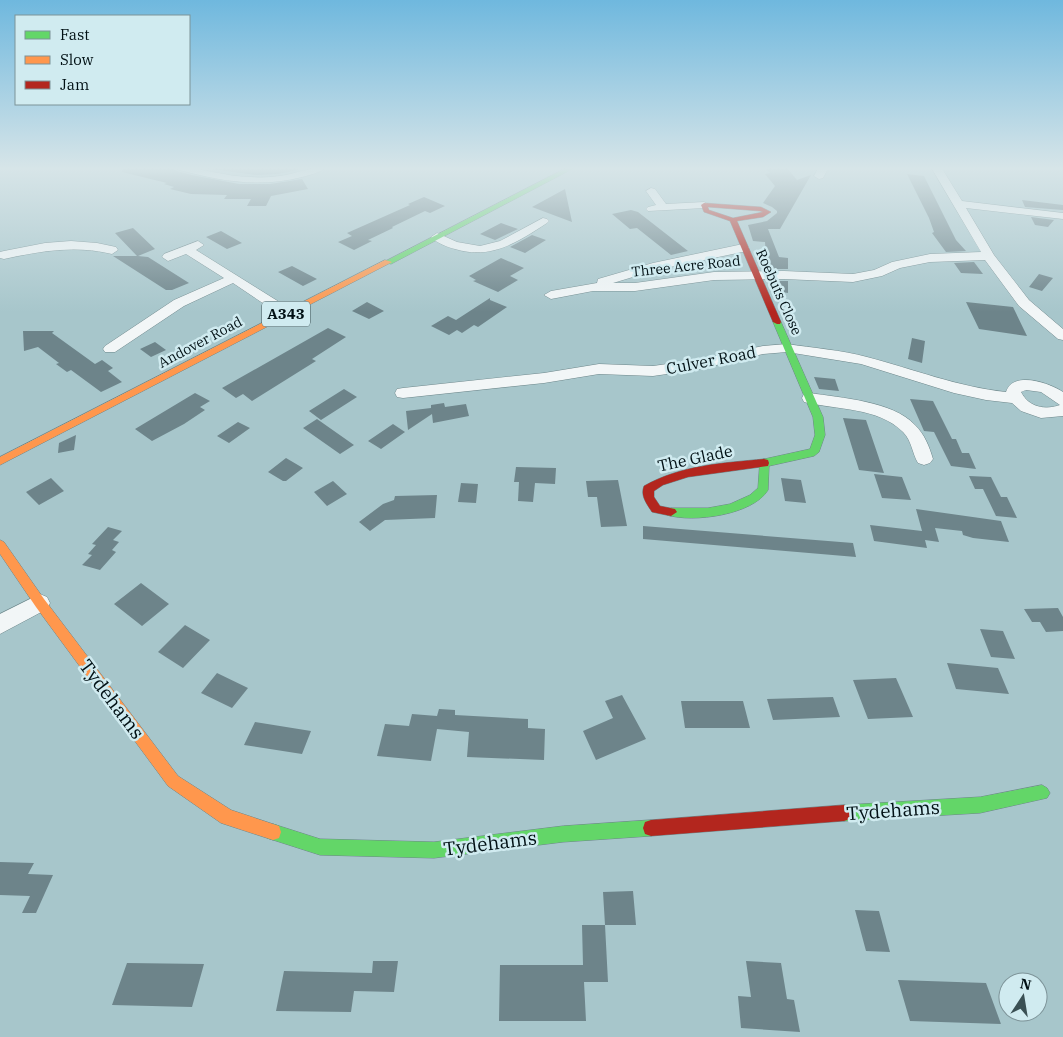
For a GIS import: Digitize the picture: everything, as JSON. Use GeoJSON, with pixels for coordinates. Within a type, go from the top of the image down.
{"type":"FeatureCollection","features":[{"type":"Feature","properties":{"kind":"street","name":"Andover Road"},"geometry":{"type":"LineString","coordinates":[[0,461],[479,215]]}},
{"type":"Feature","properties":{"kind":"street"},"geometry":{"type":"LineString","coordinates":[[719,215],[733,220],[763,215]]}},
{"type":"Feature","properties":{"kind":"street"},"geometry":{"type":"LineString","coordinates":[[966,215],[989,256],[1024,303],[1063,336]]}},
{"type":"Feature","properties":{"kind":"street","name":"Roebuts Close"},"geometry":{"type":"LineString","coordinates":[[733,220],[743,248],[757,275],[787,348]]}},
{"type":"Feature","properties":{"kind":"street"},"geometry":{"type":"LineString","coordinates":[[437,237],[452,246],[472,251],[493,249],[543,221]]}},
{"type":"Feature","properties":{"kind":"street"},"geometry":{"type":"LineString","coordinates":[[95,245],[106,238]]}},
{"type":"Feature","properties":{"kind":"street"},"geometry":{"type":"LineString","coordinates":[[1,253],[69,243],[95,245],[112,250]]}},
{"type":"Feature","properties":{"kind":"street"},"geometry":{"type":"LineString","coordinates":[[168,257],[192,248],[256,295],[287,313]]}},
{"type":"Feature","properties":{"kind":"street","name":"Three Acre Road"},"geometry":{"type":"LineString","coordinates":[[594,287],[601,282],[653,267],[743,248]]}},
{"type":"Feature","properties":{"kind":"street","name":"Three Acre Road"},"geometry":{"type":"LineString","coordinates":[[551,295],[594,287],[635,287],[714,276],[757,275],[853,278],[878,273],[896,265],[930,258],[989,256]]}},
{"type":"Feature","properties":{"kind":"street"},"geometry":{"type":"LineString","coordinates":[[110,349],[179,303],[234,278]]}},
{"type":"Feature","properties":{"kind":"street","name":"Culver Road"},"geometry":{"type":"LineString","coordinates":[[403,393],[544,378],[598,369],[653,371],[695,365],[763,350],[787,348],[864,360],[954,388],[986,395],[1015,398],[1026,407],[1041,413],[1056,414],[1063,410]]}},
{"type":"Feature","properties":{"kind":"street","name":"The Glade"},"geometry":{"type":"LineString","coordinates":[[764,463],[764,488],[758,496],[728,509],[695,513],[669,513],[656,509],[649,497],[648,490],[651,484],[688,474],[764,463],[814,452],[820,435],[818,417],[787,348]]}},
{"type":"Feature","properties":{"kind":"street"},"geometry":{"type":"LineString","coordinates":[[1015,398],[1013,391],[1018,386],[1029,385],[1048,390],[1063,401]]}},
{"type":"Feature","properties":{"kind":"street"},"geometry":{"type":"LineString","coordinates":[[810,398],[870,408],[896,418],[916,434],[923,450],[924,459]]}},
{"type":"Feature","properties":{"kind":"street","name":"Tydehams"},"geometry":{"type":"LineString","coordinates":[[0,545],[40,603],[172,781],[227,817],[320,847],[434,850],[563,834],[942,806],[980,805],[1042,793]]}},
{"type":"Feature","properties":{"kind":"street"},"geometry":{"type":"LineString","coordinates":[[0,625],[40,603]]}},
{"type":"Feature","properties":{"kind":"building"},"geometry":{"type":"Polygon","coordinates":[[[387,215],[416,215],[368,240],[372,241],[354,250],[338,242],[352,236],[347,233],[387,215]]]}},
{"type":"Feature","properties":{"kind":"building"},"geometry":{"type":"Polygon","coordinates":[[[554,215],[571,215],[572,222],[554,215]]]}},
{"type":"Feature","properties":{"kind":"building"},"geometry":{"type":"Polygon","coordinates":[[[614,215],[642,215],[688,251],[671,255],[637,228],[630,229],[614,215]]]}},
{"type":"Feature","properties":{"kind":"building"},"geometry":{"type":"Polygon","coordinates":[[[774,215],[788,215],[780,229],[768,229],[779,257],[788,258],[788,269],[767,269],[765,242],[753,241],[748,225],[767,221],[774,215]]]}},
{"type":"Feature","properties":{"kind":"building"},"geometry":{"type":"Polygon","coordinates":[[[928,215],[944,215],[956,240],[966,251],[946,252],[932,233],[934,232],[928,215]]]}},
{"type":"Feature","properties":{"kind":"building"},"geometry":{"type":"Polygon","coordinates":[[[1031,217],[1054,220],[1048,227],[1035,225],[1031,217]]]}},
{"type":"Feature","properties":{"kind":"building"},"geometry":{"type":"Polygon","coordinates":[[[501,223],[518,229],[495,240],[480,234],[501,223]]]}},
{"type":"Feature","properties":{"kind":"building"},"geometry":{"type":"Polygon","coordinates":[[[133,228],[155,249],[138,256],[148,257],[189,283],[172,290],[166,290],[113,256],[137,256],[115,233],[133,228]]]}},
{"type":"Feature","properties":{"kind":"building"},"geometry":{"type":"Polygon","coordinates":[[[221,231],[242,243],[227,249],[206,237],[221,231]]]}},
{"type":"Feature","properties":{"kind":"building"},"geometry":{"type":"Polygon","coordinates":[[[532,235],[546,240],[525,253],[510,247],[532,235]]]}},
{"type":"Feature","properties":{"kind":"building"},"geometry":{"type":"Polygon","coordinates":[[[501,258],[524,268],[510,276],[518,280],[498,292],[473,281],[476,280],[469,276],[501,258]]]}},
{"type":"Feature","properties":{"kind":"building"},"geometry":{"type":"Polygon","coordinates":[[[974,262],[983,274],[961,273],[954,263],[974,262]]]}},
{"type":"Feature","properties":{"kind":"building"},"geometry":{"type":"Polygon","coordinates":[[[292,266],[317,279],[303,286],[278,272],[292,266]]]}},
{"type":"Feature","properties":{"kind":"building"},"geometry":{"type":"Polygon","coordinates":[[[1039,274],[1053,278],[1042,291],[1029,287],[1039,274]]]}},
{"type":"Feature","properties":{"kind":"building"},"geometry":{"type":"Polygon","coordinates":[[[771,281],[788,281],[788,293],[776,291],[771,281]]]}},
{"type":"Feature","properties":{"kind":"building"},"geometry":{"type":"Polygon","coordinates":[[[490,298],[490,300],[507,307],[478,327],[474,325],[462,333],[457,330],[449,335],[431,326],[448,316],[456,320],[490,298]]]}},
{"type":"Feature","properties":{"kind":"building"},"geometry":{"type":"Polygon","coordinates":[[[367,302],[384,311],[369,319],[352,311],[367,302]]]}},
{"type":"Feature","properties":{"kind":"building"},"geometry":{"type":"Polygon","coordinates":[[[966,302],[1013,307],[1027,336],[979,329],[966,302]]]}},
{"type":"Feature","properties":{"kind":"building"},"geometry":{"type":"Polygon","coordinates":[[[328,328],[346,337],[312,359],[316,361],[252,401],[243,394],[236,398],[222,388],[328,328]]]}},
{"type":"Feature","properties":{"kind":"building"},"geometry":{"type":"Polygon","coordinates":[[[23,331],[54,331],[52,333],[95,364],[102,360],[113,368],[108,371],[122,382],[101,392],[71,370],[67,372],[56,364],[59,363],[38,347],[24,351],[23,331]]]}},
{"type":"Feature","properties":{"kind":"building"},"geometry":{"type":"Polygon","coordinates":[[[912,338],[925,341],[922,363],[908,359],[912,338]]]}},
{"type":"Feature","properties":{"kind":"building"},"geometry":{"type":"Polygon","coordinates":[[[155,342],[166,350],[151,357],[140,349],[155,342]]]}},
{"type":"Feature","properties":{"kind":"building"},"geometry":{"type":"Polygon","coordinates":[[[814,377],[835,379],[839,391],[819,389],[814,377]]]}},
{"type":"Feature","properties":{"kind":"building"},"geometry":{"type":"Polygon","coordinates":[[[344,389],[357,397],[321,420],[309,411],[344,389]]]}},
{"type":"Feature","properties":{"kind":"building"},"geometry":{"type":"Polygon","coordinates":[[[195,393],[210,401],[200,407],[205,410],[184,424],[152,441],[135,429],[195,393]]]}},
{"type":"Feature","properties":{"kind":"building"},"geometry":{"type":"Polygon","coordinates":[[[910,399],[933,401],[952,439],[956,439],[962,453],[969,453],[976,469],[951,466],[934,432],[924,431],[910,399]]]}},
{"type":"Feature","properties":{"kind":"building"},"geometry":{"type":"Polygon","coordinates":[[[444,403],[445,407],[466,404],[469,416],[433,423],[432,414],[408,430],[406,411],[431,408],[431,405],[444,403]]]}},
{"type":"Feature","properties":{"kind":"building"},"geometry":{"type":"Polygon","coordinates":[[[843,418],[866,420],[884,473],[859,470],[843,418]]]}},
{"type":"Feature","properties":{"kind":"building"},"geometry":{"type":"Polygon","coordinates":[[[317,419],[354,445],[340,454],[303,428],[317,419]]]}},
{"type":"Feature","properties":{"kind":"building"},"geometry":{"type":"Polygon","coordinates":[[[238,422],[250,428],[229,443],[217,436],[238,422]]]}},
{"type":"Feature","properties":{"kind":"building"},"geometry":{"type":"Polygon","coordinates":[[[393,424],[405,432],[381,449],[368,441],[393,424]]]}},
{"type":"Feature","properties":{"kind":"building"},"geometry":{"type":"Polygon","coordinates":[[[76,435],[74,450],[58,453],[59,443],[76,435]]]}},
{"type":"Feature","properties":{"kind":"building"},"geometry":{"type":"Polygon","coordinates":[[[286,458],[303,468],[286,481],[283,481],[268,472],[286,458]]]}},
{"type":"Feature","properties":{"kind":"building"},"geometry":{"type":"Polygon","coordinates":[[[516,467],[556,468],[555,484],[535,483],[533,502],[518,501],[519,482],[514,482],[516,467]]]}},
{"type":"Feature","properties":{"kind":"building"},"geometry":{"type":"Polygon","coordinates":[[[874,474],[902,477],[911,500],[882,498],[874,474]]]}},
{"type":"Feature","properties":{"kind":"building"},"geometry":{"type":"Polygon","coordinates":[[[969,476],[991,477],[1001,497],[1007,497],[1017,518],[996,516],[983,489],[975,489],[969,476]]]}},
{"type":"Feature","properties":{"kind":"building"},"geometry":{"type":"Polygon","coordinates":[[[51,478],[64,491],[39,505],[26,492],[51,478]]]}},
{"type":"Feature","properties":{"kind":"building"},"geometry":{"type":"Polygon","coordinates":[[[781,478],[801,480],[806,503],[785,501],[781,478]]]}},
{"type":"Feature","properties":{"kind":"building"},"geometry":{"type":"Polygon","coordinates":[[[618,480],[627,526],[601,527],[597,497],[588,497],[586,481],[618,480]]]}},
{"type":"Feature","properties":{"kind":"building"},"geometry":{"type":"Polygon","coordinates":[[[333,481],[347,494],[327,506],[314,492],[333,481]]]}},
{"type":"Feature","properties":{"kind":"building"},"geometry":{"type":"Polygon","coordinates":[[[461,483],[478,484],[476,503],[458,502],[461,483]]]}},
{"type":"Feature","properties":{"kind":"building"},"geometry":{"type":"Polygon","coordinates":[[[437,495],[435,518],[385,520],[370,531],[359,522],[383,504],[394,500],[395,496],[437,495]]]}},
{"type":"Feature","properties":{"kind":"building"},"geometry":{"type":"Polygon","coordinates":[[[916,509],[1001,521],[1009,542],[973,538],[963,535],[962,531],[935,528],[939,542],[925,540],[927,548],[874,541],[870,525],[922,531],[916,509]]]}},
{"type":"Feature","properties":{"kind":"building"},"geometry":{"type":"Polygon","coordinates":[[[643,526],[853,543],[856,557],[643,539],[643,526]]]}},
{"type":"Feature","properties":{"kind":"building"},"geometry":{"type":"Polygon","coordinates":[[[108,527],[122,531],[113,540],[119,542],[112,550],[116,552],[100,570],[82,565],[92,555],[88,554],[96,545],[92,544],[108,527]]]}},
{"type":"Feature","properties":{"kind":"building"},"geometry":{"type":"Polygon","coordinates":[[[141,583],[169,604],[142,626],[114,604],[141,583]]]}},
{"type":"Feature","properties":{"kind":"building"},"geometry":{"type":"Polygon","coordinates":[[[1058,608],[1063,617],[1063,631],[1046,632],[1040,622],[1032,622],[1024,609],[1058,608]]]}},
{"type":"Feature","properties":{"kind":"building"},"geometry":{"type":"Polygon","coordinates":[[[185,625],[210,640],[183,668],[158,652],[185,625]]]}},
{"type":"Feature","properties":{"kind":"building"},"geometry":{"type":"Polygon","coordinates":[[[980,629],[1003,631],[1015,659],[991,657],[980,629]]]}},
{"type":"Feature","properties":{"kind":"building"},"geometry":{"type":"Polygon","coordinates":[[[947,663],[998,668],[1009,694],[956,689],[947,663]]]}},
{"type":"Feature","properties":{"kind":"building"},"geometry":{"type":"Polygon","coordinates":[[[217,673],[248,688],[232,708],[201,693],[217,673]]]}},
{"type":"Feature","properties":{"kind":"building"},"geometry":{"type":"Polygon","coordinates":[[[896,678],[913,717],[868,719],[853,680],[896,678]]]}},
{"type":"Feature","properties":{"kind":"building"},"geometry":{"type":"Polygon","coordinates":[[[622,695],[646,739],[596,760],[583,731],[613,718],[605,701],[622,695]]]}},
{"type":"Feature","properties":{"kind":"building"},"geometry":{"type":"Polygon","coordinates":[[[833,697],[840,717],[773,720],[767,699],[833,697]]]}},
{"type":"Feature","properties":{"kind":"building"},"geometry":{"type":"Polygon","coordinates":[[[681,701],[743,701],[750,728],[685,728],[681,701]]]}},
{"type":"Feature","properties":{"kind":"building"},"geometry":{"type":"Polygon","coordinates":[[[439,709],[455,710],[455,715],[528,719],[528,728],[545,729],[544,760],[467,757],[469,732],[437,729],[431,761],[377,756],[385,724],[409,726],[412,714],[437,716],[439,709]]]}},
{"type":"Feature","properties":{"kind":"building"},"geometry":{"type":"Polygon","coordinates":[[[255,722],[311,731],[302,754],[244,745],[255,722]]]}},
{"type":"Feature","properties":{"kind":"building"},"geometry":{"type":"Polygon","coordinates":[[[0,862],[34,863],[28,874],[53,875],[36,913],[22,913],[30,896],[0,895],[0,862]]]}},
{"type":"Feature","properties":{"kind":"building"},"geometry":{"type":"Polygon","coordinates":[[[633,891],[636,925],[605,925],[603,892],[633,891]]]}},
{"type":"Feature","properties":{"kind":"building"},"geometry":{"type":"Polygon","coordinates":[[[855,910],[879,911],[890,952],[866,951],[855,910]]]}},
{"type":"Feature","properties":{"kind":"building"},"geometry":{"type":"Polygon","coordinates":[[[582,925],[605,925],[608,982],[584,982],[586,1021],[499,1021],[500,965],[583,965],[582,925]]]}},
{"type":"Feature","properties":{"kind":"building"},"geometry":{"type":"Polygon","coordinates":[[[373,961],[398,961],[394,992],[354,991],[351,1012],[276,1011],[284,971],[372,973],[373,961]]]}},
{"type":"Feature","properties":{"kind":"building"},"geometry":{"type":"Polygon","coordinates":[[[746,961],[781,963],[787,999],[794,1000],[800,1032],[741,1028],[738,996],[751,997],[746,961]]]}},
{"type":"Feature","properties":{"kind":"building"},"geometry":{"type":"Polygon","coordinates":[[[127,963],[204,964],[192,1007],[112,1005],[127,963]]]}},
{"type":"Feature","properties":{"kind":"building"},"geometry":{"type":"Polygon","coordinates":[[[898,980],[986,983],[998,1016],[998,1022],[1001,1024],[910,1021],[898,980]]]}},
{"type":"Feature","properties":{"kind":"traffic: fast"},"geometry":{"type":"LineString","coordinates":[[388,262],[479,215]]}},
{"type":"Feature","properties":{"kind":"traffic: fast"},"geometry":{"type":"LineString","coordinates":[[671,512],[720,511],[743,504],[763,490],[764,463],[814,452],[820,435],[818,417],[777,322]]}},
{"type":"Feature","properties":{"kind":"traffic: fast"},"geometry":{"type":"LineString","coordinates":[[844,813],[980,805],[1042,793]]}},
{"type":"Feature","properties":{"kind":"traffic: fast"},"geometry":{"type":"LineString","coordinates":[[273,832],[320,847],[434,850],[563,834],[651,828]]}},
{"type":"Feature","properties":{"kind":"traffic: slow"},"geometry":{"type":"LineString","coordinates":[[0,461],[388,262]]}},
{"type":"Feature","properties":{"kind":"traffic: slow"},"geometry":{"type":"LineString","coordinates":[[0,545],[40,603],[173,781],[227,817],[273,832]]}},
{"type":"Feature","properties":{"kind":"traffic: jam"},"geometry":{"type":"LineString","coordinates":[[719,215],[733,220]]}},
{"type":"Feature","properties":{"kind":"traffic: jam"},"geometry":{"type":"LineString","coordinates":[[733,220],[762,215]]}},
{"type":"Feature","properties":{"kind":"traffic: jam"},"geometry":{"type":"LineString","coordinates":[[733,220],[777,322]]}},
{"type":"Feature","properties":{"kind":"traffic: jam"},"geometry":{"type":"LineString","coordinates":[[671,512],[656,509],[649,497],[648,489],[660,482],[688,473],[720,467],[764,463]]}},
{"type":"Feature","properties":{"kind":"traffic: jam"},"geometry":{"type":"LineString","coordinates":[[651,828],[844,813]]}}]}
